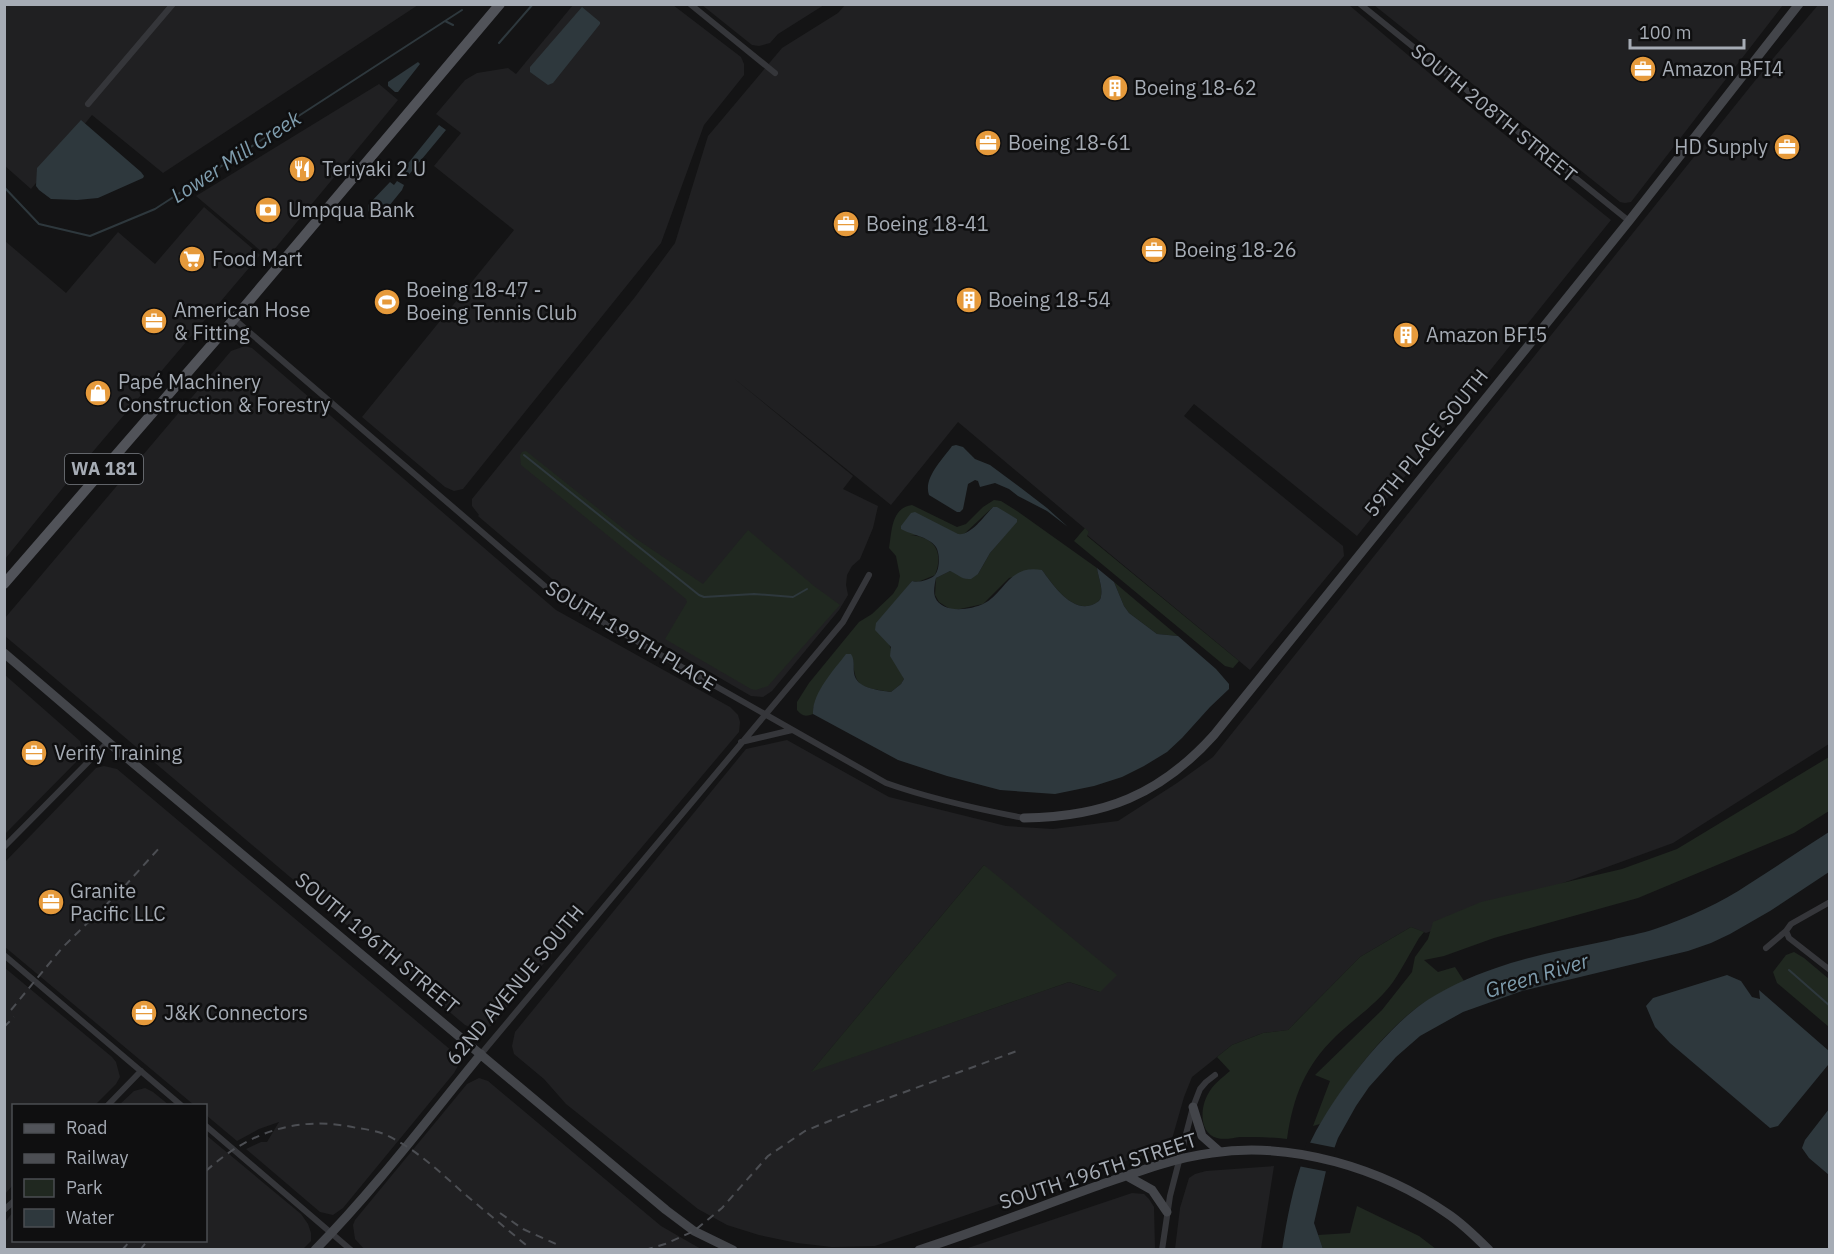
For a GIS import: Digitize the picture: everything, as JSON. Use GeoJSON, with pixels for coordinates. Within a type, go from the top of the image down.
{"type":"FeatureCollection","features":[{"type":"Feature","properties":{"kind":"main road","name":"WA 181"},"geometry":{"type":"LineString","coordinates":[[4,584],[234,319],[500,4]]}},
{"type":"Feature","properties":{"kind":"main road","name":"59TH PLACE SOUTH"},"geometry":{"type":"LineString","coordinates":[[1024,818],[1049,818],[1090,812],[1116,804],[1144,793],[1172,775],[1195,756],[1629,221],[1799,4]]}},
{"type":"Feature","properties":{"kind":"main road","name":"SOUTH 196TH STREET"},"geometry":{"type":"LineString","coordinates":[[4,653],[666,1210],[694,1231],[733,1250]]}},
{"type":"Feature","properties":{"kind":"main road","name":"62ND AVENUE SOUTH"},"geometry":{"type":"LineString","coordinates":[[315,1250],[481,1054]]}},
{"type":"Feature","properties":{"kind":"main road"},"geometry":{"type":"LineString","coordinates":[[1193,1107],[1202,1136],[1220,1152]]}},
{"type":"Feature","properties":{"kind":"main road","name":"SOUTH 196TH STREET"},"geometry":{"type":"LineString","coordinates":[[919,1250],[1127,1176],[1179,1160],[1220,1152],[1278,1152],[1349,1165],[1395,1184],[1422,1197],[1450,1215],[1489,1250]]}},
{"type":"Feature","properties":{"kind":"main road"},"geometry":{"type":"LineString","coordinates":[[1127,1176],[1152,1190],[1167,1212]]}},
{"type":"Feature","properties":{"kind":"street"},"geometry":{"type":"LineString","coordinates":[[88,104],[173,4]]}},
{"type":"Feature","properties":{"kind":"street"},"geometry":{"type":"LineString","coordinates":[[690,4],[775,73]]}},
{"type":"Feature","properties":{"kind":"street","name":"SOUTH 208TH STREET"},"geometry":{"type":"LineString","coordinates":[[1359,4],[1629,221]]}},
{"type":"Feature","properties":{"kind":"street","name":"SOUTH 199TH PLACE"},"geometry":{"type":"LineString","coordinates":[[234,319],[547,588],[564,600],[886,783],[963,806],[1024,818]]}},
{"type":"Feature","properties":{"kind":"street","name":"62ND AVENUE SOUTH"},"geometry":{"type":"LineString","coordinates":[[481,1054],[843,622],[869,575]]}},
{"type":"Feature","properties":{"kind":"street"},"geometry":{"type":"LineString","coordinates":[[741,742],[792,730]]}},
{"type":"Feature","properties":{"kind":"street"},"geometry":{"type":"LineString","coordinates":[[4,847],[108,742]]}},
{"type":"Feature","properties":{"kind":"street"},"geometry":{"type":"LineString","coordinates":[[1766,948],[1791,924],[1830,902]]}},
{"type":"Feature","properties":{"kind":"street"},"geometry":{"type":"LineString","coordinates":[[1786,931],[1789,938],[1830,970]]}},
{"type":"Feature","properties":{"kind":"street"},"geometry":{"type":"LineString","coordinates":[[4,955],[180,1104]]}},
{"type":"Feature","properties":{"kind":"street"},"geometry":{"type":"LineString","coordinates":[[109,1104],[141,1071]]}},
{"type":"Feature","properties":{"kind":"street"},"geometry":{"type":"LineString","coordinates":[[1162,1250],[1167,1212],[1193,1107],[1200,1089],[1215,1075]]}},
{"type":"Feature","properties":{"kind":"street"},"geometry":{"type":"LineString","coordinates":[[207,1126],[351,1250]]}},
{"type":"Feature","properties":{"kind":"shaded area"},"geometry":{"type":"Polygon","coordinates":[[[5,5],[418,5],[163,173],[92,115],[31,189],[5,166],[5,5]]]}},
{"type":"Feature","properties":{"kind":"shaded area"},"geometry":{"type":"Polygon","coordinates":[[[573,5],[673,5],[741,57],[744,64],[744,75],[704,125],[661,243],[463,489],[454,491],[445,487],[362,417],[514,230],[434,166],[461,133],[436,114],[465,80],[477,73],[508,68],[516,74],[573,5]]]}},
{"type":"Feature","properties":{"kind":"shaded area"},"geometry":{"type":"Polygon","coordinates":[[[702,5],[824,5],[778,34],[770,43],[759,46],[752,45],[702,5]]]}},
{"type":"Feature","properties":{"kind":"shaded area"},"geometry":{"type":"Polygon","coordinates":[[[845,5],[1349,5],[1448,89],[1611,220],[1357,536],[1194,404],[1184,416],[1343,546],[1344,556],[1250,670],[1087,535],[1089,532],[958,422],[891,505],[731,376],[853,476],[843,489],[878,506],[873,528],[860,559],[847,575],[848,595],[839,610],[772,691],[763,697],[751,696],[558,584],[478,516],[472,506],[472,499],[635,297],[675,243],[708,136],[782,48],[838,13],[845,5]]]}},
{"type":"Feature","properties":{"kind":"shaded area"},"geometry":{"type":"Polygon","coordinates":[[[1374,5],[1783,5],[1631,202],[1625,203],[1620,202],[1374,5]]]}},
{"type":"Feature","properties":{"kind":"shaded area"},"geometry":{"type":"Polygon","coordinates":[[[1818,5],[1829,5],[1829,744],[1673,843],[1426,933],[1411,927],[1360,957],[1288,1030],[1263,1033],[1232,1045],[1192,1077],[1170,1146],[875,1246],[832,1247],[797,1243],[727,1225],[698,1209],[566,1104],[544,1079],[514,1054],[512,1046],[515,1032],[746,749],[787,740],[889,797],[1006,826],[1053,829],[1118,821],[1213,757],[1818,5]],[[984,865],[812,1071],[1069,982],[1100,992],[984,865]]]}},
{"type":"Feature","properties":{"kind":"shaded area"},"geometry":{"type":"Polygon","coordinates":[[[379,84],[398,100],[268,257],[196,196],[379,84]]]}},
{"type":"Feature","properties":{"kind":"shaded area"},"geometry":{"type":"Polygon","coordinates":[[[204,207],[260,255],[5,559],[5,241],[66,293],[118,232],[155,264],[204,207]]]}},
{"type":"Feature","properties":{"kind":"shaded area"},"geometry":{"type":"Polygon","coordinates":[[[245,346],[252,348],[556,610],[730,707],[738,715],[739,732],[491,1026],[477,1030],[465,1025],[5,636],[5,618],[231,351],[245,346]]]}},
{"type":"Feature","properties":{"kind":"shaded area"},"geometry":{"type":"Polygon","coordinates":[[[5,675],[80,741],[83,752],[80,758],[5,834],[5,675]]]}},
{"type":"Feature","properties":{"kind":"shaded area"},"geometry":{"type":"Polygon","coordinates":[[[104,766],[117,769],[457,1057],[458,1066],[454,1073],[343,1208],[333,1215],[320,1212],[246,1149],[261,1142],[267,1142],[279,1122],[259,1129],[237,1141],[207,1116],[207,1104],[193,1104],[5,947],[5,862],[96,768],[104,766]]]}},
{"type":"Feature","properties":{"kind":"shaded area"},"geometry":{"type":"Polygon","coordinates":[[[5,968],[112,1057],[116,1062],[120,1077],[96,1104],[12,1104],[12,1186],[5,1194],[5,968]]]}},
{"type":"Feature","properties":{"kind":"shaded area"},"geometry":{"type":"Polygon","coordinates":[[[479,1078],[488,1081],[661,1226],[701,1249],[364,1249],[355,1239],[353,1225],[355,1220],[467,1084],[479,1078]]]}},
{"type":"Feature","properties":{"kind":"shaded area"},"geometry":{"type":"Polygon","coordinates":[[[145,1088],[168,1104],[120,1104],[134,1091],[145,1088]]]}},
{"type":"Feature","properties":{"kind":"shaded area"},"geometry":{"type":"Polygon","coordinates":[[[207,1136],[301,1214],[308,1224],[311,1241],[303,1249],[5,1249],[5,1222],[12,1213],[12,1242],[207,1242],[207,1136]]]}},
{"type":"Feature","properties":{"kind":"shaded area"},"geometry":{"type":"Polygon","coordinates":[[[1274,1166],[1261,1249],[1175,1249],[1180,1208],[1189,1178],[1206,1171],[1274,1166]]]}},
{"type":"Feature","properties":{"kind":"shaded area"},"geometry":{"type":"Polygon","coordinates":[[[1132,1193],[1144,1194],[1154,1207],[1155,1249],[965,1249],[1132,1193]]]}},
{"type":"Feature","properties":{"kind":"green space"},"geometry":{"type":"Polygon","coordinates":[[[526,451],[635,538],[703,584],[748,530],[840,605],[768,686],[756,690],[751,689],[665,639],[687,602],[686,599],[521,465],[520,455],[526,451]]]}},
{"type":"Feature","properties":{"kind":"green space"},"geometry":{"type":"Polygon","coordinates":[[[994,500],[1001,501],[1017,511],[1097,568],[1101,589],[1099,601],[1092,605],[1077,605],[1057,590],[1042,570],[1009,578],[983,604],[950,609],[939,602],[935,595],[936,578],[950,571],[978,574],[990,553],[1017,519],[993,507],[963,535],[910,535],[919,536],[931,542],[938,553],[938,567],[935,575],[918,582],[912,581],[898,599],[888,642],[904,679],[901,684],[891,692],[862,685],[855,676],[853,658],[813,708],[813,714],[806,716],[800,714],[797,710],[797,702],[809,683],[859,622],[872,614],[898,586],[900,576],[896,556],[889,548],[896,515],[905,507],[912,505],[957,527],[966,524],[983,507],[994,500]]]}},
{"type":"Feature","properties":{"kind":"green space"},"geometry":{"type":"Polygon","coordinates":[[[1085,528],[1089,532],[1087,536],[1239,661],[1233,668],[1225,666],[1074,541],[1085,528]]]}},
{"type":"Feature","properties":{"kind":"green space"},"geometry":{"type":"Polygon","coordinates":[[[1114,582],[1178,636],[1157,634],[1129,613],[1114,582]]]}},
{"type":"Feature","properties":{"kind":"green space"},"geometry":{"type":"Polygon","coordinates":[[[1829,757],[1829,811],[1794,833],[1638,898],[1424,960],[1438,972],[1455,967],[1464,981],[1435,996],[1404,1018],[1352,1076],[1320,1124],[1313,1126],[1330,1081],[1315,1075],[1382,1010],[1412,972],[1415,957],[1428,939],[1433,922],[1481,902],[1622,869],[1677,849],[1829,757]]]}},
{"type":"Feature","properties":{"kind":"green space"},"geometry":{"type":"Polygon","coordinates":[[[984,865],[1117,975],[1100,992],[1069,982],[811,1072],[984,865]]]}},
{"type":"Feature","properties":{"kind":"green space"},"geometry":{"type":"Polygon","coordinates":[[[1411,927],[1424,932],[1393,982],[1373,1004],[1325,1047],[1308,1071],[1297,1096],[1287,1139],[1240,1137],[1223,1139],[1211,1135],[1204,1126],[1205,1100],[1212,1087],[1230,1071],[1217,1057],[1232,1045],[1263,1033],[1288,1030],[1360,957],[1411,927]]]}},
{"type":"Feature","properties":{"kind":"green space"},"geometry":{"type":"Polygon","coordinates":[[[1794,952],[1829,979],[1829,1027],[1777,983],[1773,972],[1786,955],[1794,952]]]}},
{"type":"Feature","properties":{"kind":"green space"},"geometry":{"type":"Polygon","coordinates":[[[1357,1206],[1419,1236],[1436,1249],[1323,1249],[1318,1235],[1350,1233],[1357,1206]]]}},
{"type":"Feature","properties":{"kind":"water"},"geometry":{"type":"Polygon","coordinates":[[[582,7],[600,24],[553,83],[548,85],[530,72],[530,67],[582,7]]]}},
{"type":"Feature","properties":{"kind":"water"},"geometry":{"type":"Polygon","coordinates":[[[418,62],[420,64],[398,92],[388,86],[388,82],[418,62]]]}},
{"type":"Feature","properties":{"kind":"water"},"geometry":{"type":"Polygon","coordinates":[[[81,120],[141,172],[143,178],[98,198],[51,199],[39,190],[36,186],[37,168],[81,120]]]}},
{"type":"Feature","properties":{"kind":"water"},"geometry":{"type":"Polygon","coordinates":[[[439,125],[446,130],[407,177],[401,172],[439,125]]]}},
{"type":"Feature","properties":{"kind":"water"},"geometry":{"type":"Polygon","coordinates":[[[397,181],[404,185],[402,190],[380,217],[368,211],[368,205],[390,182],[394,185],[397,181]]]}},
{"type":"Feature","properties":{"kind":"water"},"geometry":{"type":"Polygon","coordinates":[[[952,446],[963,447],[975,459],[990,465],[1047,508],[1068,527],[1047,511],[995,483],[980,487],[978,481],[975,480],[968,484],[963,509],[960,512],[929,495],[931,475],[952,446]]]}},
{"type":"Feature","properties":{"kind":"water"},"geometry":{"type":"Polygon","coordinates":[[[993,507],[1017,519],[1017,522],[990,553],[978,574],[971,579],[962,578],[950,571],[936,578],[935,597],[944,606],[950,608],[964,609],[977,606],[997,594],[1014,575],[1031,569],[1042,570],[1057,590],[1070,601],[1077,605],[1092,605],[1101,598],[1097,568],[1114,582],[1129,613],[1157,634],[1178,636],[1216,669],[1229,684],[1229,689],[1167,752],[1122,777],[1094,786],[1055,794],[1000,790],[898,760],[813,714],[820,690],[846,654],[851,654],[854,673],[863,686],[891,692],[904,679],[890,656],[891,647],[875,630],[876,623],[912,581],[930,578],[938,569],[938,553],[933,543],[901,529],[911,513],[915,512],[958,534],[963,534],[972,529],[993,507]]]}},
{"type":"Feature","properties":{"kind":"water","name":"Green River"},"geometry":{"type":"Polygon","coordinates":[[[1829,832],[1829,872],[1730,934],[1688,951],[1522,991],[1463,1012],[1420,1036],[1396,1057],[1369,1087],[1338,1138],[1326,1171],[1314,1223],[1323,1249],[1282,1250],[1300,1168],[1312,1138],[1337,1096],[1369,1055],[1403,1019],[1419,1006],[1456,984],[1510,963],[1644,932],[1691,915],[1738,891],[1829,832]]]}},
{"type":"Feature","properties":{"kind":"water"},"geometry":{"type":"Polygon","coordinates":[[[1727,975],[1741,981],[1752,997],[1760,999],[1759,990],[1829,1051],[1828,1065],[1778,1126],[1770,1128],[1670,1043],[1655,1027],[1646,1006],[1653,998],[1727,975]]]}},
{"type":"Feature","properties":{"kind":"water"},"geometry":{"type":"Polygon","coordinates":[[[1829,1109],[1829,1175],[1809,1158],[1802,1148],[1805,1140],[1829,1109]]]}},
{"type":"Feature","properties":{"kind":"pier"},"geometry":{"type":"Polygon","coordinates":[[[1307,1142],[1337,1148],[1329,1172],[1298,1166],[1307,1142]]]}},
{"type":"Feature","properties":{"kind":"waterway"},"geometry":{"type":"LineString","coordinates":[[499,43],[533,4]]}},
{"type":"Feature","properties":{"kind":"waterway","name":"Lower Mill Creek"},"geometry":{"type":"LineString","coordinates":[[4,187],[39,224],[90,236],[155,209],[462,10]]}},
{"type":"Feature","properties":{"kind":"waterway","name":"Lower Mill Creek"},"geometry":{"type":"LineString","coordinates":[[445,21],[453,25]]}},
{"type":"Feature","properties":{"kind":"waterway"},"geometry":{"type":"LineString","coordinates":[[524,455],[699,595],[704,597],[754,594],[793,597],[807,589]]}},
{"type":"Feature","properties":{"kind":"waterway"},"geometry":{"type":"LineString","coordinates":[[1789,970],[1830,1006]]}},
{"type":"Feature","properties":{"kind":"railway"},"geometry":{"type":"LineString","coordinates":[[11,1010],[62,948],[123,888],[161,846]]}},
{"type":"Feature","properties":{"kind":"railway"},"geometry":{"type":"LineString","coordinates":[[4,1027],[14,1017]]}},
{"type":"Feature","properties":{"kind":"railway"},"geometry":{"type":"LineString","coordinates":[[645,1250],[694,1231],[722,1208],[768,1156],[805,1131],[1017,1051]]}},
{"type":"Feature","properties":{"kind":"railway"},"geometry":{"type":"LineString","coordinates":[[207,1170],[223,1157],[258,1136],[295,1125],[336,1124],[374,1131],[395,1139],[425,1160],[532,1250]]}},
{"type":"Feature","properties":{"kind":"railway"},"geometry":{"type":"LineString","coordinates":[[500,1213],[523,1229],[556,1244]]}},
{"type":"Feature","properties":{"kind":"railway"},"geometry":{"type":"LineString","coordinates":[[122,1250],[129,1242]]}},
{"type":"Feature","properties":{"kind":"railway"},"geometry":{"type":"LineString","coordinates":[[140,1250],[146,1242]]}},
{"type":"Feature","properties":{"kind":"place","name":"Amazon BFI4"},"geometry":{"type":"Point","coordinates":[1643,69]}},
{"type":"Feature","properties":{"kind":"place","name":"Boeing 18-62"},"geometry":{"type":"Point","coordinates":[1115,88]}},
{"type":"Feature","properties":{"kind":"place","name":"Boeing 18-61"},"geometry":{"type":"Point","coordinates":[988,143]}},
{"type":"Feature","properties":{"kind":"place","name":"HD Supply"},"geometry":{"type":"Point","coordinates":[1787,147]}},
{"type":"Feature","properties":{"kind":"place","name":"Teriyaki 2 U"},"geometry":{"type":"Point","coordinates":[302,169]}},
{"type":"Feature","properties":{"kind":"place","name":"Umpqua Bank"},"geometry":{"type":"Point","coordinates":[268,210]}},
{"type":"Feature","properties":{"kind":"place","name":"Boeing 18-41"},"geometry":{"type":"Point","coordinates":[846,224]}},
{"type":"Feature","properties":{"kind":"place","name":"Boeing 18-26"},"geometry":{"type":"Point","coordinates":[1154,250]}},
{"type":"Feature","properties":{"kind":"place","name":"Food Mart"},"geometry":{"type":"Point","coordinates":[192,259]}},
{"type":"Feature","properties":{"kind":"place","name":"Boeing 18-54"},"geometry":{"type":"Point","coordinates":[969,300]}},
{"type":"Feature","properties":{"kind":"place","name":"Boeing 18-47 - Boeing Tennis Club"},"geometry":{"type":"Point","coordinates":[387,302]}},
{"type":"Feature","properties":{"kind":"place","name":"American Hose & Fitting"},"geometry":{"type":"Point","coordinates":[154,321]}},
{"type":"Feature","properties":{"kind":"place","name":"Amazon BFI5"},"geometry":{"type":"Point","coordinates":[1406,335]}},
{"type":"Feature","properties":{"kind":"place","name":"Papé Machinery Construction & Forestry"},"geometry":{"type":"Point","coordinates":[98,393]}},
{"type":"Feature","properties":{"kind":"place","name":"Verify Training"},"geometry":{"type":"Point","coordinates":[34,753]}},
{"type":"Feature","properties":{"kind":"place","name":"Granite Pacific LLC"},"geometry":{"type":"Point","coordinates":[51,902]}},
{"type":"Feature","properties":{"kind":"place","name":"J&K Connectors"},"geometry":{"type":"Point","coordinates":[144,1013]}}]}
